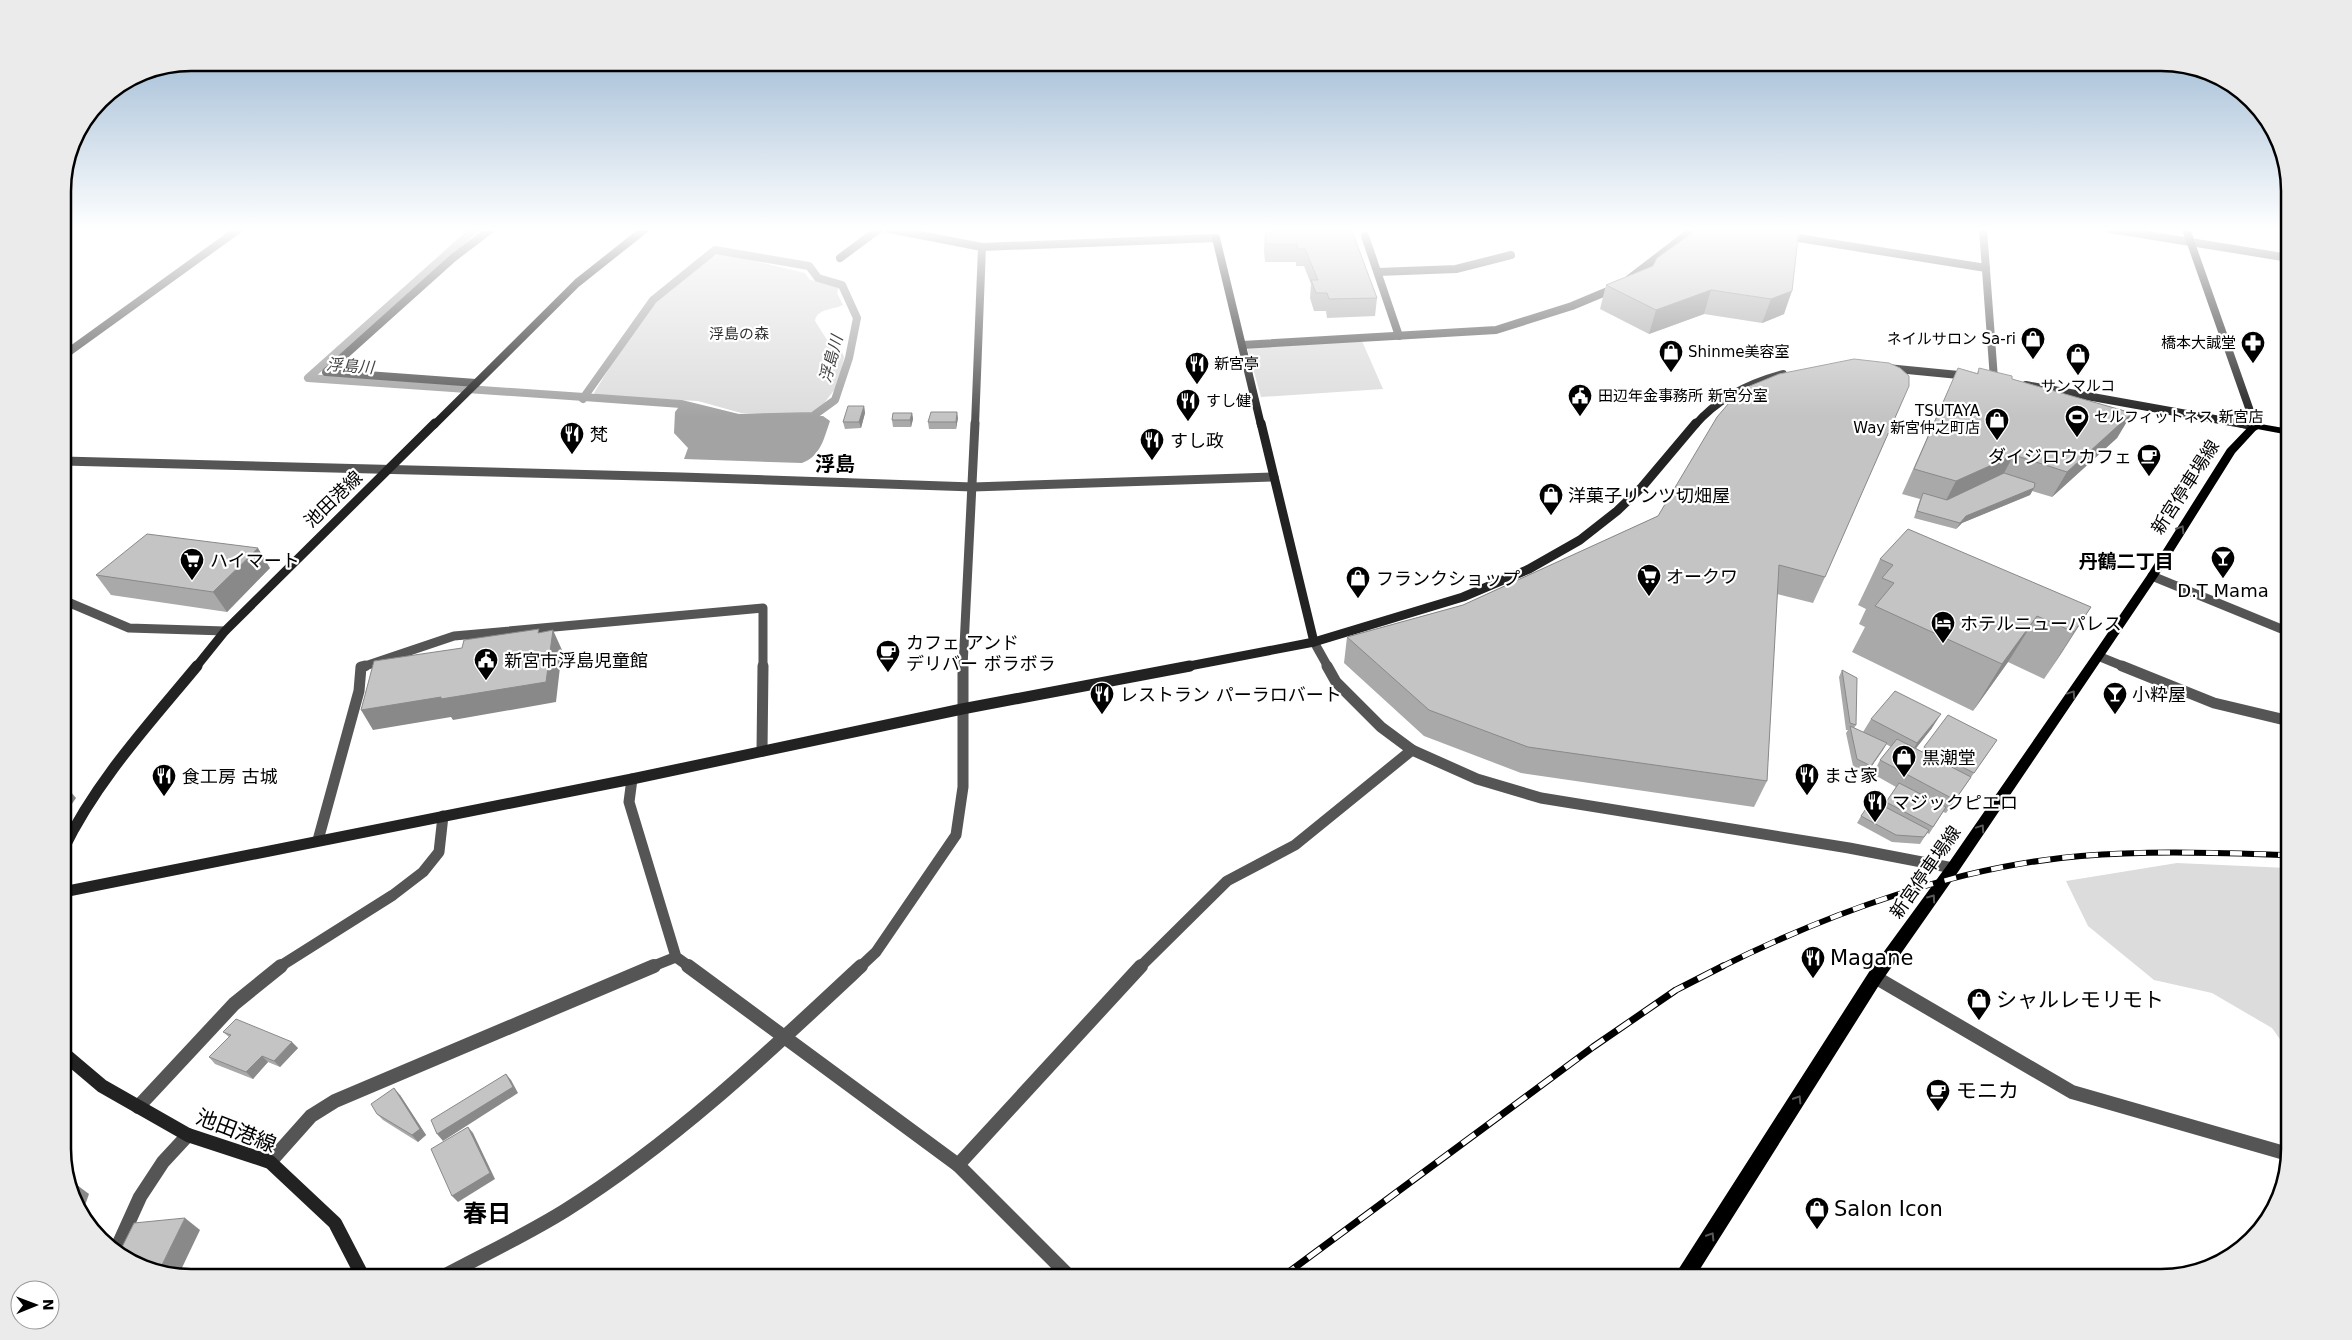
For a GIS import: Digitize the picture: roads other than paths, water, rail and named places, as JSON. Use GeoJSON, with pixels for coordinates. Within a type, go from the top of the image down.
{"type":"FeatureCollection","features":[{"type":"Feature","properties":{"kind":"main road"},"geometry":{"type":"LineString","coordinates":[[2255,426],[2280,430]]}},
{"type":"Feature","properties":{"kind":"main road","name":"新宮停車場線"},"geometry":{"type":"LineString","coordinates":[[1691,1269],[1875,978],[2098,656],[2152,576],[2231,451],[2255,426]]}},
{"type":"Feature","properties":{"kind":"street"},"geometry":{"type":"LineString","coordinates":[[72,350],[152,292]]}},
{"type":"Feature","properties":{"kind":"street"},"geometry":{"type":"LineString","coordinates":[[415,292],[326,372],[476,383]]}},
{"type":"Feature","properties":{"kind":"street","name":"池田港線"},"geometry":{"type":"LineString","coordinates":[[72,831],[117,763],[225,631],[569,292]]}},
{"type":"Feature","properties":{"kind":"street"},"geometry":{"type":"LineString","coordinates":[[459,1269],[565,1211],[628,1168],[711,1103],[876,952],[956,834],[963,787],[962,709],[966,588],[973,487],[980,292]]}},
{"type":"Feature","properties":{"kind":"street"},"geometry":{"type":"LineString","coordinates":[[1229,292],[1314,642],[1336,682],[1381,727],[1412,750],[1477,780],[1541,798],[1850,848],[1953,868]]}},
{"type":"Feature","properties":{"kind":"street"},"geometry":{"type":"LineString","coordinates":[[1384,292],[1399,336]]}},
{"type":"Feature","properties":{"kind":"street"},"geometry":{"type":"LineString","coordinates":[[1242,345],[1496,330],[1572,306],[1606,292]]}},
{"type":"Feature","properties":{"kind":"street"},"geometry":{"type":"LineString","coordinates":[[1988,292],[1994,379]]}},
{"type":"Feature","properties":{"kind":"street"},"geometry":{"type":"LineString","coordinates":[[2013,382],[2255,426],[2208,292]]}},
{"type":"Feature","properties":{"kind":"street"},"geometry":{"type":"LineString","coordinates":[[1877,367],[1928,370],[2004,381]]}},
{"type":"Feature","properties":{"kind":"street"},"geometry":{"type":"LineString","coordinates":[[72,890],[632,779],[962,709],[1314,642],[1463,597],[1529,569],[1580,540],[1616,511],[1642,487],[1700,418],[1726,397],[1756,381],[1794,372]]}},
{"type":"Feature","properties":{"kind":"street"},"geometry":{"type":"LineString","coordinates":[[72,462],[681,477],[973,487],[1274,477]]}},
{"type":"Feature","properties":{"kind":"street"},"geometry":{"type":"LineString","coordinates":[[2152,576],[2280,629]]}},
{"type":"Feature","properties":{"kind":"street"},"geometry":{"type":"LineString","coordinates":[[72,604],[129,628],[225,631]]}},
{"type":"Feature","properties":{"kind":"street"},"geometry":{"type":"LineString","coordinates":[[318,840],[359,691],[360,668],[434,641],[454,636],[764,608],[762,751]]}},
{"type":"Feature","properties":{"kind":"street"},"geometry":{"type":"LineString","coordinates":[[2098,656],[2214,703],[2281,719]]}},
{"type":"Feature","properties":{"kind":"street"},"geometry":{"type":"LineString","coordinates":[[958,1165],[1131,976],[1227,881],[1295,845],[1412,750]]}},
{"type":"Feature","properties":{"kind":"street"},"geometry":{"type":"LineString","coordinates":[[632,779],[629,802],[676,956],[784,1038],[958,1165],[1061,1269]]}},
{"type":"Feature","properties":{"kind":"street"},"geometry":{"type":"LineString","coordinates":[[138,1107],[234,1004],[278,968],[394,895],[423,872],[439,852],[443,816]]}},
{"type":"Feature","properties":{"kind":"street"},"geometry":{"type":"LineString","coordinates":[[270,1162],[311,1116],[335,1101],[676,956]]}},
{"type":"Feature","properties":{"kind":"street"},"geometry":{"type":"LineString","coordinates":[[1875,978],[2072,1092],[2281,1152]]}},
{"type":"Feature","properties":{"kind":"street","name":"池田港線"},"geometry":{"type":"LineString","coordinates":[[72,1061],[102,1086],[188,1135],[270,1162],[335,1223],[358,1269]]}},
{"type":"Feature","properties":{"kind":"street"},"geometry":{"type":"LineString","coordinates":[[119,1244],[140,1198],[164,1162],[188,1135]]}},
{"type":"Feature","properties":{"kind":"waterway","name":"浮島川"},"geometry":{"type":"LineString","coordinates":[[405,292],[308,378],[584,397]]}},
{"type":"Feature","properties":{"kind":"waterway","name":"浮島川"},"geometry":{"type":"LineString","coordinates":[[584,397],[653,300],[663,292]]}},
{"type":"Feature","properties":{"kind":"waterway","name":"浮島川"},"geometry":{"type":"LineString","coordinates":[[584,397],[681,404],[738,418],[813,416],[835,400],[849,358],[857,318],[845,292]]}},
{"type":"Feature","properties":{"kind":"railway"},"geometry":{"type":"LineString","coordinates":[[1722,967],[1762,947],[1850,911],[1942,881],[1988,870],[2035,861],[2107,854],[2185,852],[2281,855]]}},
{"type":"Feature","properties":{"kind":"railway"},"geometry":{"type":"LineString","coordinates":[[1293,1269],[1593,1047],[1676,990],[1722,967]]}},
{"type":"Feature","properties":{"kind":"place","name":"ネイルサロン Sa-ri"},"geometry":{"type":"Point","coordinates":[2033,360]}},
{"type":"Feature","properties":{"kind":"place","name":"橋本大誠堂"},"geometry":{"type":"Point","coordinates":[2253,364]}},
{"type":"Feature","properties":{"kind":"place","name":"Shinme美容室"},"geometry":{"type":"Point","coordinates":[1671,373]}},
{"type":"Feature","properties":{"kind":"place","name":"サンマルコ"},"geometry":{"type":"Point","coordinates":[2078,376]}},
{"type":"Feature","properties":{"kind":"place","name":"新宮亭"},"geometry":{"type":"Point","coordinates":[1197,385]}},
{"type":"Feature","properties":{"kind":"place","name":"田辺年金事務所 新宮分室"},"geometry":{"type":"Point","coordinates":[1580,417]}},
{"type":"Feature","properties":{"kind":"place","name":"すし健"},"geometry":{"type":"Point","coordinates":[1188,422]}},
{"type":"Feature","properties":{"kind":"place","name":"セルフィットネス 新宮店"},"geometry":{"type":"Point","coordinates":[2077,438]}},
{"type":"Feature","properties":{"kind":"place","name":"TSUTAYA Way 新宮仲之町店"},"geometry":{"type":"Point","coordinates":[1997,441]}},
{"type":"Feature","properties":{"kind":"place","name":"梵"},"geometry":{"type":"Point","coordinates":[572,455]}},
{"type":"Feature","properties":{"kind":"place","name":"すし政"},"geometry":{"type":"Point","coordinates":[1152,461]}},
{"type":"Feature","properties":{"kind":"place","name":"ダイジロウカフェ"},"geometry":{"type":"Point","coordinates":[2149,477]}},
{"type":"Feature","properties":{"kind":"place","name":"洋菓子リンツ切畑屋"},"geometry":{"type":"Point","coordinates":[1551,516]}},
{"type":"Feature","properties":{"kind":"place","name":"D.T Mama"},"geometry":{"type":"Point","coordinates":[2223,579]}},
{"type":"Feature","properties":{"kind":"place","name":"ハイマート"},"geometry":{"type":"Point","coordinates":[192,581]}},
{"type":"Feature","properties":{"kind":"place","name":"オークワ"},"geometry":{"type":"Point","coordinates":[1649,597]}},
{"type":"Feature","properties":{"kind":"place","name":"フランクショップ"},"geometry":{"type":"Point","coordinates":[1358,599]}},
{"type":"Feature","properties":{"kind":"place","name":"ホテルニューパレス"},"geometry":{"type":"Point","coordinates":[1943,644]}},
{"type":"Feature","properties":{"kind":"place","name":"カフェ アンド デリバー ボラボラ"},"geometry":{"type":"Point","coordinates":[888,673]}},
{"type":"Feature","properties":{"kind":"place","name":"新宮市浮島児童館"},"geometry":{"type":"Point","coordinates":[486,681]}},
{"type":"Feature","properties":{"kind":"place","name":"レストラン パーラロバート"},"geometry":{"type":"Point","coordinates":[1102,715]}},
{"type":"Feature","properties":{"kind":"place","name":"小粋屋"},"geometry":{"type":"Point","coordinates":[2115,715]}},
{"type":"Feature","properties":{"kind":"place","name":"黒潮堂"},"geometry":{"type":"Point","coordinates":[1904,778]}},
{"type":"Feature","properties":{"kind":"place","name":"まさ家"},"geometry":{"type":"Point","coordinates":[1807,796]}},
{"type":"Feature","properties":{"kind":"place","name":"食工房 古城"},"geometry":{"type":"Point","coordinates":[164,797]}},
{"type":"Feature","properties":{"kind":"place","name":"マジックピエロ"},"geometry":{"type":"Point","coordinates":[1875,823]}},
{"type":"Feature","properties":{"kind":"place","name":"Magane"},"geometry":{"type":"Point","coordinates":[1813,979]}},
{"type":"Feature","properties":{"kind":"place","name":"シャルレモリモト"},"geometry":{"type":"Point","coordinates":[1979,1021]}},
{"type":"Feature","properties":{"kind":"place","name":"モニカ"},"geometry":{"type":"Point","coordinates":[1938,1112]}},
{"type":"Feature","properties":{"kind":"place","name":"Salon Icon"},"geometry":{"type":"Point","coordinates":[1817,1230]}},
{"type":"Feature","properties":{"kind":"district","name":"浮島"},"geometry":{"type":"Point","coordinates":[835,464]}},
{"type":"Feature","properties":{"kind":"district","name":"丹鶴二丁目"},"geometry":{"type":"Point","coordinates":[2126,561]}},
{"type":"Feature","properties":{"kind":"district","name":"春日"},"geometry":{"type":"Point","coordinates":[487,1214]}},
{"type":"Feature","properties":{"kind":"park label","name":"浮島の森"},"geometry":{"type":"Point","coordinates":[739,334]}}]}
